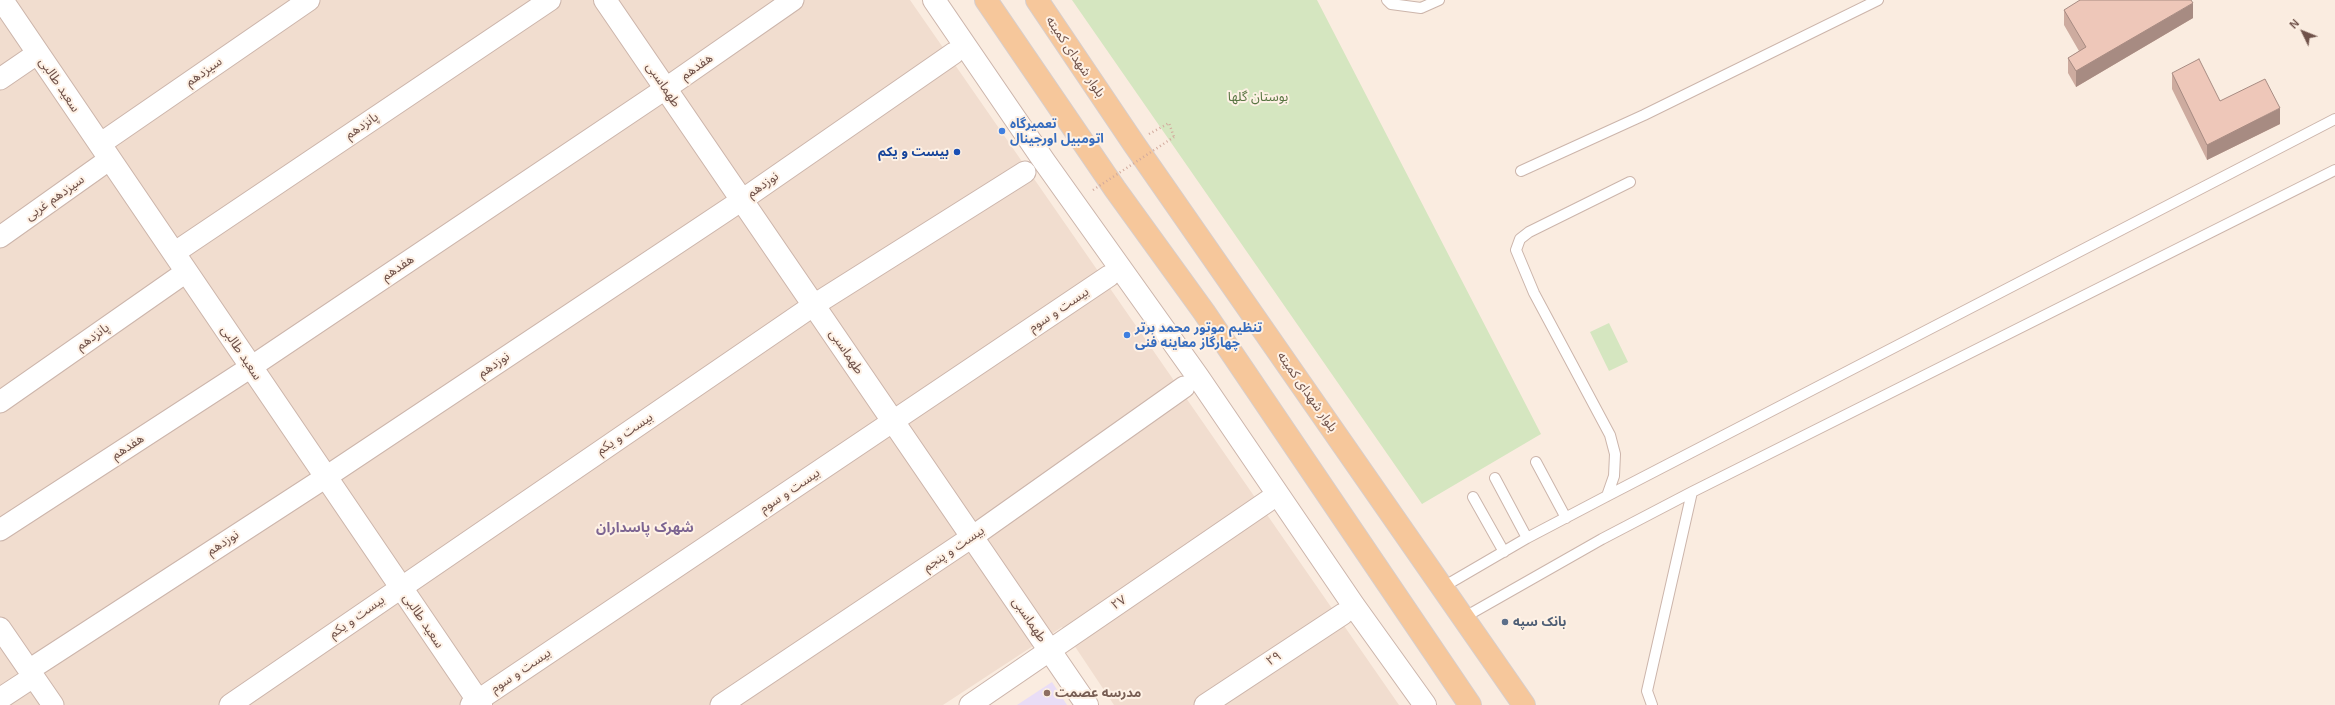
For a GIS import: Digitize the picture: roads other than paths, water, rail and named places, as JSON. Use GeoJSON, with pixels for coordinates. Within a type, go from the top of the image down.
{"type":"FeatureCollection","features":[{"type":"Feature","properties":{"kind":"main road"},"geometry":{"type":"LineString","coordinates":[[986,0],[1110,182],[1221,338],[1470,705]]}},
{"type":"Feature","properties":{"kind":"main road","name":"بلوار شهدای کمیته"},"geometry":{"type":"LineString","coordinates":[[1037,0],[1134,144],[1524,705]]}},
{"type":"Feature","properties":{"kind":"street","name":"سعید طالبی"},"geometry":{"type":"LineString","coordinates":[[2,0],[401,587],[476,703]]}},
{"type":"Feature","properties":{"kind":"street","name":"سیزدهم"},"geometry":{"type":"LineString","coordinates":[[105,152],[309,0]]}},
{"type":"Feature","properties":{"kind":"street","name":"پانزدهم"},"geometry":{"type":"LineString","coordinates":[[174,253],[550,0]]}},
{"type":"Feature","properties":{"kind":"street","name":"طهماسبی"},"geometry":{"type":"LineString","coordinates":[[605,0],[1087,705]]}},
{"type":"Feature","properties":{"kind":"street","name":"هفدهم"},"geometry":{"type":"LineString","coordinates":[[0,530],[251,367],[665,89],[793,0]]}},
{"type":"Feature","properties":{"kind":"street"},"geometry":{"type":"LineString","coordinates":[[934,0],[1044,160],[1198,377],[1354,606],[1425,705]]}},
{"type":"Feature","properties":{"kind":"street"},"geometry":{"type":"LineString","coordinates":[[0,79],[38,53]]}},
{"type":"Feature","properties":{"kind":"street","name":"نوزدهم"},"geometry":{"type":"LineString","coordinates":[[1,698],[31,673],[742,200],[954,53]]}},
{"type":"Feature","properties":{"kind":"street","name":"سیزدهم غربی"},"geometry":{"type":"LineString","coordinates":[[0,237],[105,152]]}},
{"type":"Feature","properties":{"kind":"street","name":"بیست و یکم"},"geometry":{"type":"LineString","coordinates":[[230,705],[814,305],[1025,172]]}},
{"type":"Feature","properties":{"kind":"street","name":"پانزدهم"},"geometry":{"type":"LineString","coordinates":[[0,402],[186,272]]}},
{"type":"Feature","properties":{"kind":"street","name":"بیست و سوم"},"geometry":{"type":"LineString","coordinates":[[476,703],[1109,276]]}},
{"type":"Feature","properties":{"kind":"street","name":"بیست و پنجم"},"geometry":{"type":"LineString","coordinates":[[721,705],[972,537],[1184,387]]}},
{"type":"Feature","properties":{"kind":"street","name":"۲۷"},"geometry":{"type":"LineString","coordinates":[[970,705],[1268,501]]}},
{"type":"Feature","properties":{"kind":"street","name":"۲۹"},"geometry":{"type":"LineString","coordinates":[[1205,705],[1343,614]]}},
{"type":"Feature","properties":{"kind":"street"},"geometry":{"type":"LineString","coordinates":[[0,628],[53,705]]}},
{"type":"Feature","properties":{"kind":"lane"},"geometry":{"type":"LineString","coordinates":[[1387,0],[1391,4],[1421,8],[1439,0]]}},
{"type":"Feature","properties":{"kind":"lane"},"geometry":{"type":"LineString","coordinates":[[1521,171],[1644,116],[1878,0]]}},
{"type":"Feature","properties":{"kind":"lane"},"geometry":{"type":"LineString","coordinates":[[1443,588],[1527,538],[2335,119]]}},
{"type":"Feature","properties":{"kind":"lane"},"geometry":{"type":"LineString","coordinates":[[1463,618],[1602,539],[1692,492],[2335,170]]}},
{"type":"Feature","properties":{"kind":"lane"},"geometry":{"type":"LineString","coordinates":[[1607,496],[1614,476],[1615,454],[1610,435],[1534,293],[1516,250],[1520,239],[1529,232],[1630,182]]}},
{"type":"Feature","properties":{"kind":"lane"},"geometry":{"type":"LineString","coordinates":[[1536,462],[1566,518]]}},
{"type":"Feature","properties":{"kind":"lane"},"geometry":{"type":"LineString","coordinates":[[1494,478],[1527,538]]}},
{"type":"Feature","properties":{"kind":"lane"},"geometry":{"type":"LineString","coordinates":[[1652,705],[1647,691],[1692,492]]}},
{"type":"Feature","properties":{"kind":"lane"},"geometry":{"type":"LineString","coordinates":[[1473,497],[1504,552]]}},
{"type":"Feature","properties":{"kind":"place","name":"تعمیرگاه اتومبیل اورجینال"},"geometry":{"type":"Point","coordinates":[1002,131]}},
{"type":"Feature","properties":{"kind":"place","name":"بیست و یکم"},"geometry":{"type":"Point","coordinates":[957,152]}},
{"type":"Feature","properties":{"kind":"place","name":"تنظیم موتور محمد برتر چهارگاز معاینه فنی"},"geometry":{"type":"Point","coordinates":[1127,335]}},
{"type":"Feature","properties":{"kind":"place","name":"بانک سپه"},"geometry":{"type":"Point","coordinates":[1505,622]}},
{"type":"Feature","properties":{"kind":"place","name":"مدرسه عصمت"},"geometry":{"type":"Point","coordinates":[1047,693]}},
{"type":"Feature","properties":{"kind":"district","name":"شهرک پاسداران"},"geometry":{"type":"Point","coordinates":[645,528]}},
{"type":"Feature","properties":{"kind":"park label","name":"بوستان گلها"},"geometry":{"type":"Point","coordinates":[1258,97]}}]}
